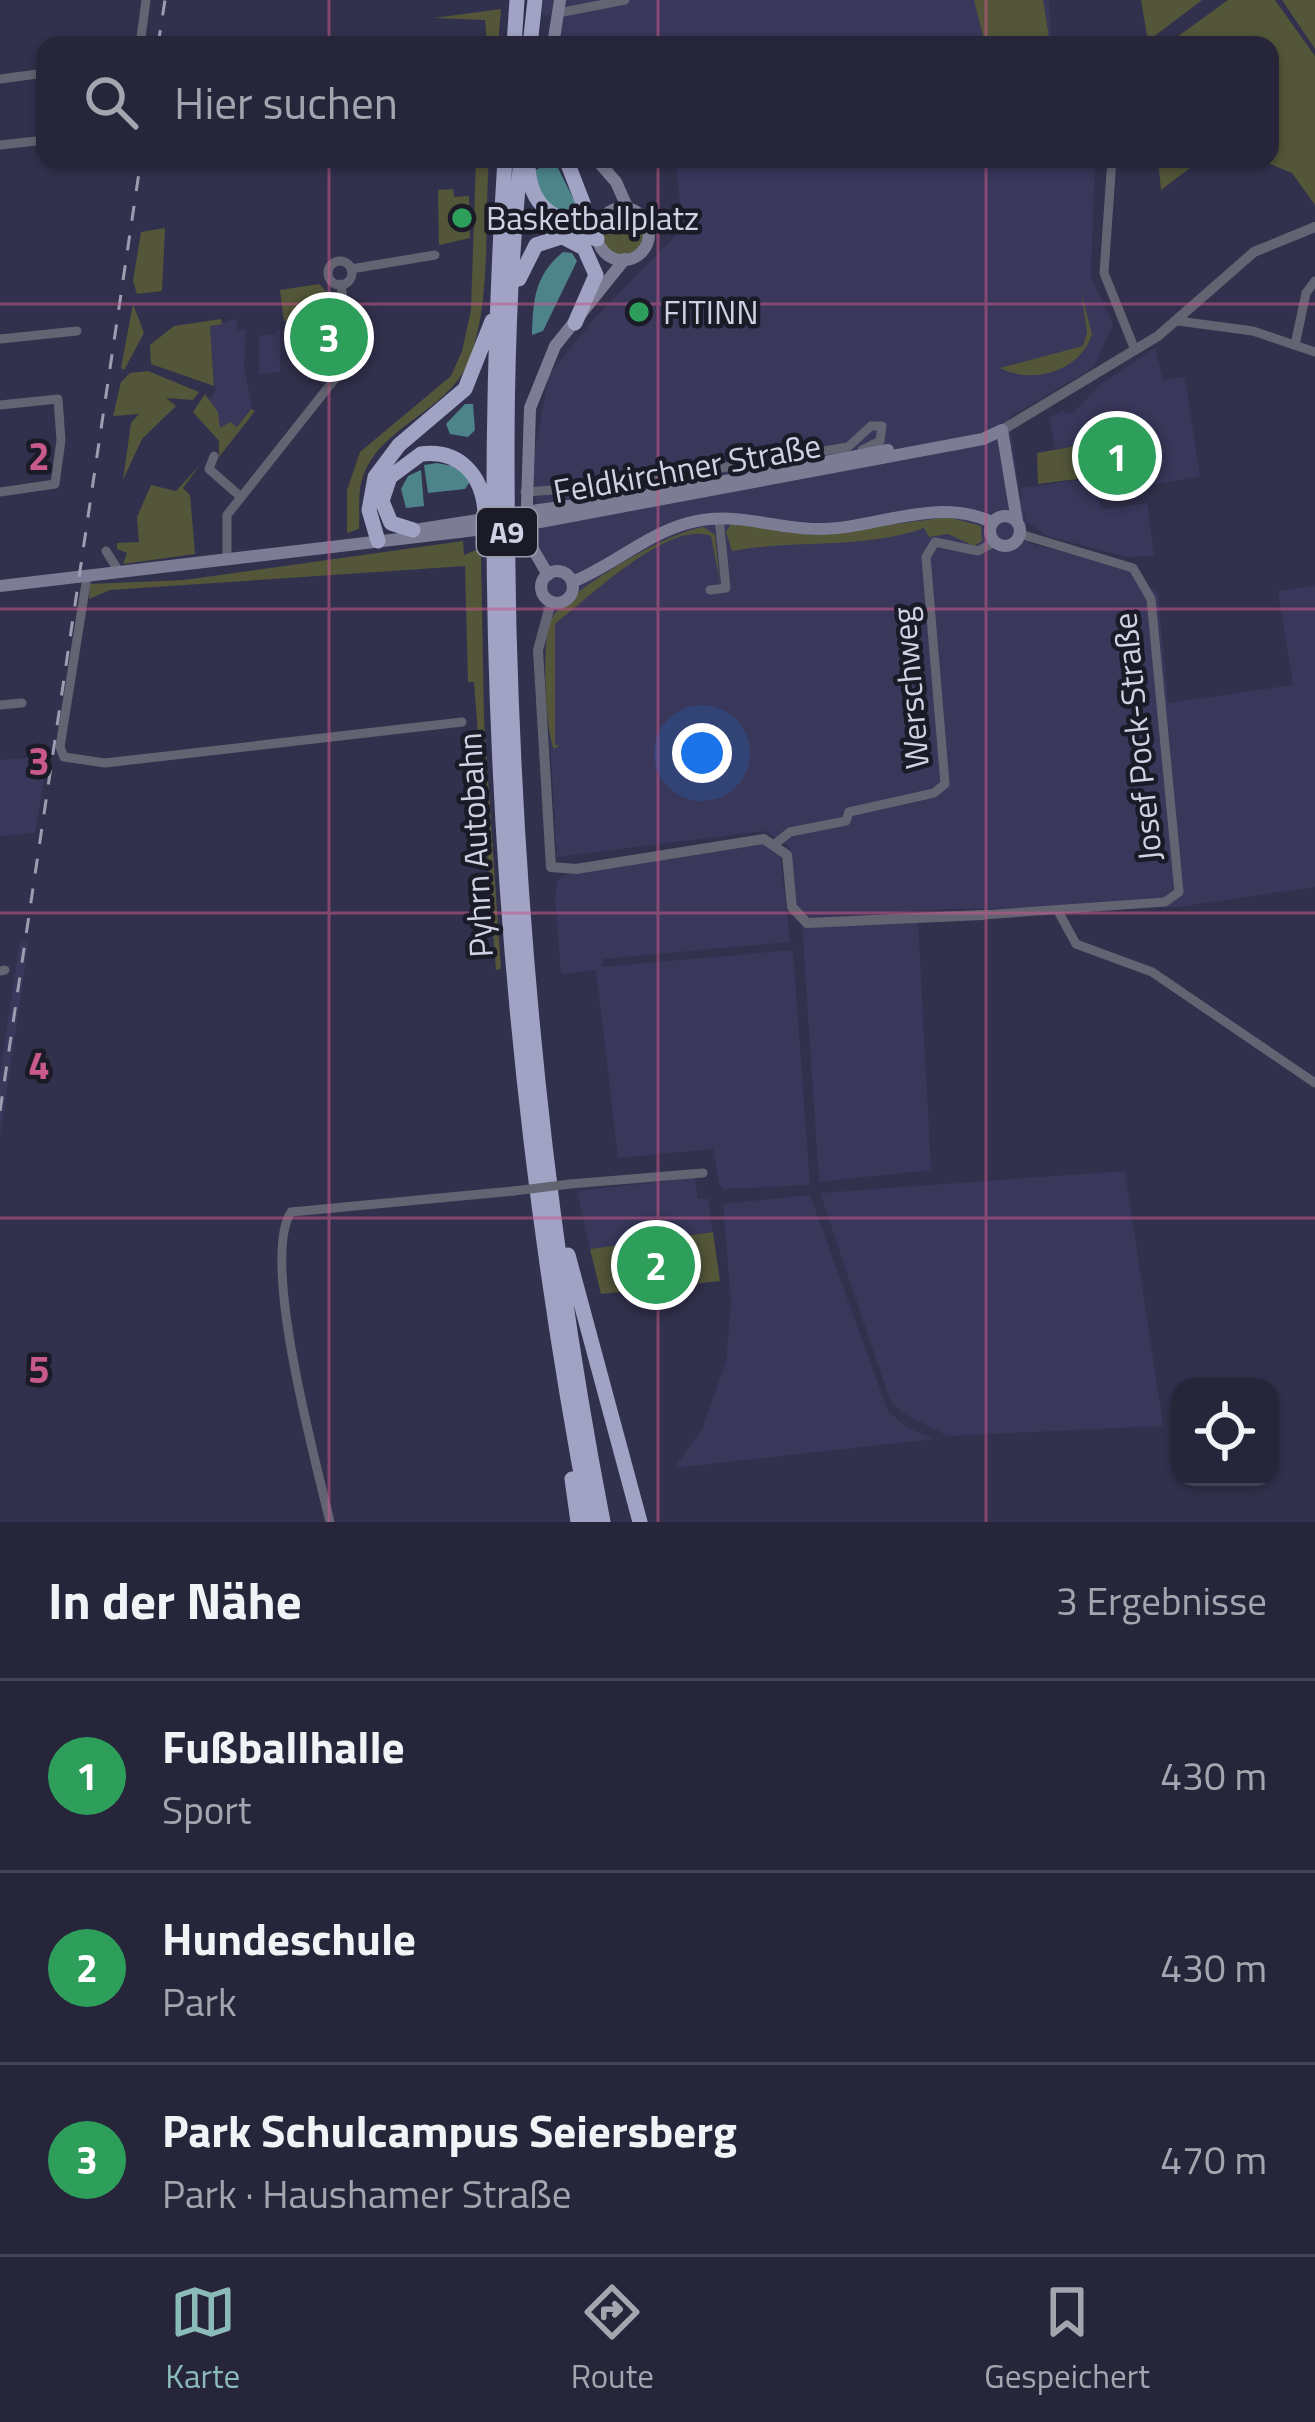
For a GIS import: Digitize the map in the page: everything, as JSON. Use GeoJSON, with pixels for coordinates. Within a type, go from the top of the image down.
{"type":"FeatureCollection","features":[{"type":"Feature","properties":{"kind":"highway"},"geometry":{"type":"LineString","coordinates":[[515,36],[518,0]]}},
{"type":"Feature","properties":{"kind":"highway"},"geometry":{"type":"LineString","coordinates":[[531,36],[535,0]]}},
{"type":"Feature","properties":{"kind":"highway","name":"Pyhrn Autobahn"},"geometry":{"type":"LineString","coordinates":[[505,168],[512,753],[528,986],[551,1195],[603,1522]]}},
{"type":"Feature","properties":{"kind":"highway","name":"Pyhrn Autobahn"},"geometry":{"type":"LineString","coordinates":[[523,168],[504,306],[493,544],[498,754],[512,964],[538,1222],[590,1522]]}},
{"type":"Feature","properties":{"kind":"highway"},"geometry":{"type":"LineString","coordinates":[[526,168],[533,197],[584,248],[596,275],[574,322]]}},
{"type":"Feature","properties":{"kind":"highway"},"geometry":{"type":"LineString","coordinates":[[374,534],[371,489],[380,468],[465,389],[524,263],[536,245],[578,214],[583,202],[570,168]]}},
{"type":"Feature","properties":{"kind":"highway"},"geometry":{"type":"LineString","coordinates":[[561,228],[603,224]]}},
{"type":"Feature","properties":{"kind":"highway"},"geometry":{"type":"LineString","coordinates":[[357,544],[385,531],[386,484],[403,462],[432,453],[453,457],[479,483],[493,544]]}},
{"type":"Feature","properties":{"kind":"highway"},"geometry":{"type":"LineString","coordinates":[[383,512],[391,523],[413,530]]}},
{"type":"Feature","properties":{"kind":"highway"},"geometry":{"type":"LineString","coordinates":[[551,1195],[640,1522]]}},
{"type":"Feature","properties":{"kind":"highway"},"geometry":{"type":"LineString","coordinates":[[564,1392],[578,1522]]}},
{"type":"Feature","properties":{"kind":"main road"},"geometry":{"type":"LineString","coordinates":[[548,575],[528,547],[525,492],[534,393],[549,357],[625,259],[642,250],[648,233],[643,218],[628,209],[602,168]]}},
{"type":"Feature","properties":{"kind":"main road"},"geometry":{"type":"LineString","coordinates":[[599,295],[608,254],[603,224],[608,176]]}},
{"type":"Feature","properties":{"kind":"main road"},"geometry":{"type":"LineString","coordinates":[[603,224],[628,209]]}},
{"type":"Feature","properties":{"kind":"main road"},"geometry":{"type":"LineString","coordinates":[[608,254],[625,259]]}},
{"type":"Feature","properties":{"kind":"main road"},"geometry":{"type":"LineString","coordinates":[[1001,430],[1011,545],[994,542],[1009,523]]}},
{"type":"Feature","properties":{"kind":"main road","name":"Feldkirchner Straße"},"geometry":{"type":"LineString","coordinates":[[374,534],[459,528],[843,467],[983,439],[1001,430]]}},
{"type":"Feature","properties":{"kind":"main road","name":"Feldkirchner Straße"},"geometry":{"type":"LineString","coordinates":[[540,516],[1001,430]]}},
{"type":"Feature","properties":{"kind":"main road"},"geometry":{"type":"LineString","coordinates":[[548,575],[542,588],[551,602],[568,599],[572,582],[669,529],[719,518],[815,529],[948,511],[1009,523]]}},
{"type":"Feature","properties":{"kind":"main road","name":"Feldkirchner Straße"},"geometry":{"type":"LineString","coordinates":[[374,534],[459,528]]}},
{"type":"Feature","properties":{"kind":"main road"},"geometry":{"type":"LineString","coordinates":[[0,586],[357,544]]}},
{"type":"Feature","properties":{"kind":"main road"},"geometry":{"type":"LineString","coordinates":[[548,575],[562,573],[572,582]]}},
{"type":"Feature","properties":{"kind":"street"},"geometry":{"type":"LineString","coordinates":[[141,36],[146,0]]}},
{"type":"Feature","properties":{"kind":"street"},"geometry":{"type":"LineString","coordinates":[[559,7],[625,0]]}},
{"type":"Feature","properties":{"kind":"street"},"geometry":{"type":"LineString","coordinates":[[0,79],[36,75]]}},
{"type":"Feature","properties":{"kind":"street"},"geometry":{"type":"LineString","coordinates":[[0,146],[36,141]]}},
{"type":"Feature","properties":{"kind":"street"},"geometry":{"type":"LineString","coordinates":[[1111,168],[1104,273],[1135,350]]}},
{"type":"Feature","properties":{"kind":"street","name":"Feldkirchner Straße"},"geometry":{"type":"LineString","coordinates":[[1001,430],[1178,321],[1242,260],[1315,227]]}},
{"type":"Feature","properties":{"kind":"street"},"geometry":{"type":"LineString","coordinates":[[314,275],[329,273],[338,262],[351,269],[435,255]]}},
{"type":"Feature","properties":{"kind":"street"},"geometry":{"type":"LineString","coordinates":[[341,284],[350,279],[351,269]]}},
{"type":"Feature","properties":{"kind":"street"},"geometry":{"type":"LineString","coordinates":[[227,561],[224,525],[241,496],[345,366],[348,348],[341,284],[329,273]]}},
{"type":"Feature","properties":{"kind":"street"},"geometry":{"type":"LineString","coordinates":[[1295,345],[1306,293],[1315,281]]}},
{"type":"Feature","properties":{"kind":"street"},"geometry":{"type":"LineString","coordinates":[[1178,321],[1233,327],[1315,352]]}},
{"type":"Feature","properties":{"kind":"street"},"geometry":{"type":"LineString","coordinates":[[0,339],[77,331]]}},
{"type":"Feature","properties":{"kind":"street"},"geometry":{"type":"LineString","coordinates":[[1120,359],[1127,331]]}},
{"type":"Feature","properties":{"kind":"street"},"geometry":{"type":"LineString","coordinates":[[0,405],[58,399],[57,481],[0,492]]}},
{"type":"Feature","properties":{"kind":"street"},"geometry":{"type":"LineString","coordinates":[[525,492],[578,491],[848,447],[871,426],[882,425],[880,441],[837,459]]}},
{"type":"Feature","properties":{"kind":"street"},"geometry":{"type":"LineString","coordinates":[[214,456],[209,469],[241,496]]}},
{"type":"Feature","properties":{"kind":"street"},"geometry":{"type":"LineString","coordinates":[[710,590],[726,588],[719,518]]}},
{"type":"Feature","properties":{"kind":"street","name":"Josef Pock-Straße"},"geometry":{"type":"LineString","coordinates":[[982,915],[1165,902],[1179,892],[1151,598],[1132,568],[1009,523]]}},
{"type":"Feature","properties":{"kind":"street","name":"Werschweg"},"geometry":{"type":"LineString","coordinates":[[551,602],[538,650],[551,866],[576,869],[743,839],[776,843],[790,832],[846,821],[849,812],[934,794],[945,784],[926,557],[935,542],[972,551],[994,542]]}},
{"type":"Feature","properties":{"kind":"street"},"geometry":{"type":"LineString","coordinates":[[106,551],[120,573]]}},
{"type":"Feature","properties":{"kind":"street"},"geometry":{"type":"LineString","coordinates":[[87,577],[68,691],[64,757],[105,763],[462,722]]}},
{"type":"Feature","properties":{"kind":"street"},"geometry":{"type":"LineString","coordinates":[[0,705],[22,703]]}},
{"type":"Feature","properties":{"kind":"street"},"geometry":{"type":"LineString","coordinates":[[776,843],[789,861],[794,915],[808,922],[982,915]]}},
{"type":"Feature","properties":{"kind":"street"},"geometry":{"type":"LineString","coordinates":[[1058,911],[1076,944],[1152,972],[1315,1083]]}},
{"type":"Feature","properties":{"kind":"street"},"geometry":{"type":"LineString","coordinates":[[329,1522],[296,1372],[282,1258],[284,1223],[291,1213],[703,1172]]}},
{"type":"Feature","properties":{"kind":"shaded area"},"geometry":{"type":"Polygon","coordinates":[[[544,0],[1049,0],[1051,36],[554,36],[557,14],[542,15],[544,0]]]}},
{"type":"Feature","properties":{"kind":"shaded area"},"geometry":{"type":"Polygon","coordinates":[[[974,0],[1043,0],[1049,36],[983,36],[974,0]]]}},
{"type":"Feature","properties":{"kind":"shaded area"},"geometry":{"type":"Polygon","coordinates":[[[1141,0],[1202,0],[1155,36],[1147,36],[1141,0]]]}},
{"type":"Feature","properties":{"kind":"shaded area"},"geometry":{"type":"Polygon","coordinates":[[[1228,0],[1275,0],[1315,56],[1315,205],[1292,173],[1279,168],[1279,36],[1178,36],[1228,0]]]}},
{"type":"Feature","properties":{"kind":"shaded area"},"geometry":{"type":"Polygon","coordinates":[[[1282,0],[1315,0],[1315,49],[1282,0]]]}},
{"type":"Feature","properties":{"kind":"shaded area"},"geometry":{"type":"Polygon","coordinates":[[[501,9],[499,36],[486,36],[485,20],[434,18],[501,9]]]}},
{"type":"Feature","properties":{"kind":"shaded area"},"geometry":{"type":"Polygon","coordinates":[[[476,168],[489,168],[481,313],[469,361],[446,393],[373,457],[360,487],[359,529],[347,533],[347,490],[360,452],[451,376],[471,310],[476,168]]]}},
{"type":"Feature","properties":{"kind":"shaded area"},"geometry":{"type":"Polygon","coordinates":[[[558,168],[576,204],[571,210],[561,212],[542,200],[534,171],[558,168]]]}},
{"type":"Feature","properties":{"kind":"shaded area"},"geometry":{"type":"Polygon","coordinates":[[[676,168],[1095,168],[1091,277],[1113,324],[1094,367],[1009,418],[1021,503],[1021,488],[1109,476],[1125,437],[1055,449],[1049,418],[1061,411],[1072,414],[1102,383],[1155,348],[1163,380],[1185,377],[1200,476],[1098,495],[1101,510],[1147,503],[1154,556],[1127,557],[1047,536],[1027,522],[1024,511],[1028,543],[1129,569],[1158,594],[1168,703],[1293,685],[1278,591],[1315,586],[1315,887],[1178,907],[949,909],[810,917],[798,908],[790,847],[764,831],[557,857],[533,460],[549,375],[593,320],[683,228],[676,168]]]}},
{"type":"Feature","properties":{"kind":"shaded area"},"geometry":{"type":"Polygon","coordinates":[[[1159,168],[1190,168],[1161,190],[1159,168]]]}},
{"type":"Feature","properties":{"kind":"shaded area"},"geometry":{"type":"Polygon","coordinates":[[[453,189],[454,197],[469,196],[470,238],[439,245],[438,190],[453,189]]]}},
{"type":"Feature","properties":{"kind":"shaded area"},"geometry":{"type":"Polygon","coordinates":[[[623,213],[638,219],[644,234],[638,249],[623,255],[608,249],[602,234],[608,219],[623,213]]]}},
{"type":"Feature","properties":{"kind":"shaded area"},"geometry":{"type":"Polygon","coordinates":[[[165,228],[162,291],[137,294],[133,281],[141,232],[165,228]]]}},
{"type":"Feature","properties":{"kind":"shaded area"},"geometry":{"type":"Polygon","coordinates":[[[563,252],[572,253],[577,261],[543,331],[532,335],[537,289],[563,252]]]}},
{"type":"Feature","properties":{"kind":"shaded area"},"geometry":{"type":"Polygon","coordinates":[[[319,284],[327,292],[333,361],[326,353],[322,317],[284,321],[280,290],[319,284]]]}},
{"type":"Feature","properties":{"kind":"shaded area"},"geometry":{"type":"Polygon","coordinates":[[[1081,292],[1092,334],[1078,357],[1041,374],[1000,368],[1083,346],[1087,332],[1081,292]]]}},
{"type":"Feature","properties":{"kind":"shaded area"},"geometry":{"type":"Polygon","coordinates":[[[133,304],[144,333],[124,370],[121,368],[133,304]]]}},
{"type":"Feature","properties":{"kind":"shaded area"},"geometry":{"type":"Polygon","coordinates":[[[221,319],[222,324],[210,326],[214,386],[151,364],[150,345],[174,326],[221,319]]]}},
{"type":"Feature","properties":{"kind":"shaded area"},"geometry":{"type":"Polygon","coordinates":[[[236,319],[238,330],[246,330],[244,367],[252,407],[236,427],[219,428],[218,412],[207,403],[215,392],[210,327],[236,319]]]}},
{"type":"Feature","properties":{"kind":"shaded area"},"geometry":{"type":"Polygon","coordinates":[[[280,325],[280,372],[259,374],[259,336],[276,334],[280,325]]]}},
{"type":"Feature","properties":{"kind":"shaded area"},"geometry":{"type":"Polygon","coordinates":[[[148,371],[199,392],[193,400],[166,398],[176,406],[142,439],[123,480],[131,423],[139,414],[113,416],[121,382],[130,373],[148,371]]]}},
{"type":"Feature","properties":{"kind":"shaded area"},"geometry":{"type":"Polygon","coordinates":[[[205,394],[218,412],[220,428],[230,422],[237,427],[251,409],[255,411],[219,457],[219,441],[193,412],[205,394]]]}},
{"type":"Feature","properties":{"kind":"shaded area"},"geometry":{"type":"Polygon","coordinates":[[[465,404],[473,404],[475,430],[468,437],[450,434],[446,424],[465,404]]]}},
{"type":"Feature","properties":{"kind":"shaded area"},"geometry":{"type":"Polygon","coordinates":[[[1125,437],[1131,472],[1038,484],[1037,453],[1125,437]]]}},
{"type":"Feature","properties":{"kind":"shaded area"},"geometry":{"type":"Polygon","coordinates":[[[424,465],[458,467],[471,480],[465,489],[428,493],[424,465]]]}},
{"type":"Feature","properties":{"kind":"shaded area"},"geometry":{"type":"Polygon","coordinates":[[[199,466],[183,488],[190,495],[195,554],[123,564],[127,553],[117,549],[117,543],[139,542],[137,517],[151,485],[176,491],[199,466]]]}},
{"type":"Feature","properties":{"kind":"shaded area"},"geometry":{"type":"Polygon","coordinates":[[[421,470],[424,506],[406,508],[401,489],[408,476],[421,470]]]}},
{"type":"Feature","properties":{"kind":"shaded area"},"geometry":{"type":"Polygon","coordinates":[[[948,517],[981,526],[982,541],[974,546],[948,534],[929,537],[924,528],[853,542],[732,551],[726,532],[731,524],[815,535],[948,517]]]}},
{"type":"Feature","properties":{"kind":"shaded area"},"geometry":{"type":"Polygon","coordinates":[[[704,527],[715,535],[720,583],[711,536],[694,534],[674,539],[631,563],[555,624],[555,745],[560,745],[554,749],[546,684],[546,644],[552,618],[579,592],[622,563],[667,539],[704,527]]]}},
{"type":"Feature","properties":{"kind":"shaded area"},"geometry":{"type":"Polygon","coordinates":[[[463,541],[464,555],[476,550],[481,555],[484,719],[501,969],[496,970],[474,682],[468,682],[465,566],[110,590],[89,599],[90,584],[184,580],[463,541]]]}},
{"type":"Feature","properties":{"kind":"shaded area"},"geometry":{"type":"Polygon","coordinates":[[[48,756],[35,833],[0,836],[0,760],[48,756]]]}},
{"type":"Feature","properties":{"kind":"shaded area"},"geometry":{"type":"Polygon","coordinates":[[[763,844],[780,852],[790,942],[603,959],[602,967],[793,950],[810,1185],[724,1189],[713,1149],[618,1158],[596,970],[561,974],[555,895],[557,881],[565,875],[763,844]]]}},
{"type":"Feature","properties":{"kind":"shaded area"},"geometry":{"type":"Polygon","coordinates":[[[918,920],[931,1170],[819,1182],[802,926],[918,920]]]}},
{"type":"Feature","properties":{"kind":"shaded area"},"geometry":{"type":"Polygon","coordinates":[[[20,940],[29,941],[0,1137],[0,1074],[20,940]]]}},
{"type":"Feature","properties":{"kind":"shaded area"},"geometry":{"type":"Polygon","coordinates":[[[1125,1171],[1163,1426],[948,1436],[904,1414],[890,1400],[820,1193],[1125,1171]]]}},
{"type":"Feature","properties":{"kind":"shaded area"},"geometry":{"type":"Polygon","coordinates":[[[695,1178],[698,1199],[708,1199],[713,1232],[590,1249],[577,1191],[695,1178]]]}},
{"type":"Feature","properties":{"kind":"shaded area"},"geometry":{"type":"Polygon","coordinates":[[[810,1195],[888,1411],[906,1427],[934,1439],[674,1468],[701,1432],[726,1362],[731,1302],[723,1204],[810,1195]]]}},
{"type":"Feature","properties":{"kind":"shaded area"},"geometry":{"type":"Polygon","coordinates":[[[713,1232],[720,1281],[601,1294],[590,1249],[713,1232]]]}},
{"type":"Feature","properties":{"kind":"railway"},"geometry":{"type":"LineString","coordinates":[[159,36],[165,0]]}},
{"type":"Feature","properties":{"kind":"railway"},"geometry":{"type":"LineString","coordinates":[[0,1111],[140,168]]}},
{"type":"Feature","properties":{"kind":"place","name":"Basketballplatz"},"geometry":{"type":"Point","coordinates":[462,218]}},
{"type":"Feature","properties":{"kind":"place","name":"FITINN"},"geometry":{"type":"Point","coordinates":[639,312]}},
{"type":"Feature","properties":{"kind":"place","name":"Park Schulcampus Seiersberg"},"geometry":{"type":"Point","coordinates":[329,337]}},
{"type":"Feature","properties":{"kind":"place","name":"Fußballhalle"},"geometry":{"type":"Point","coordinates":[1117,456]}},
{"type":"Feature","properties":{"kind":"place","name":"Hundeschule"},"geometry":{"type":"Point","coordinates":[656,1265]}}]}
